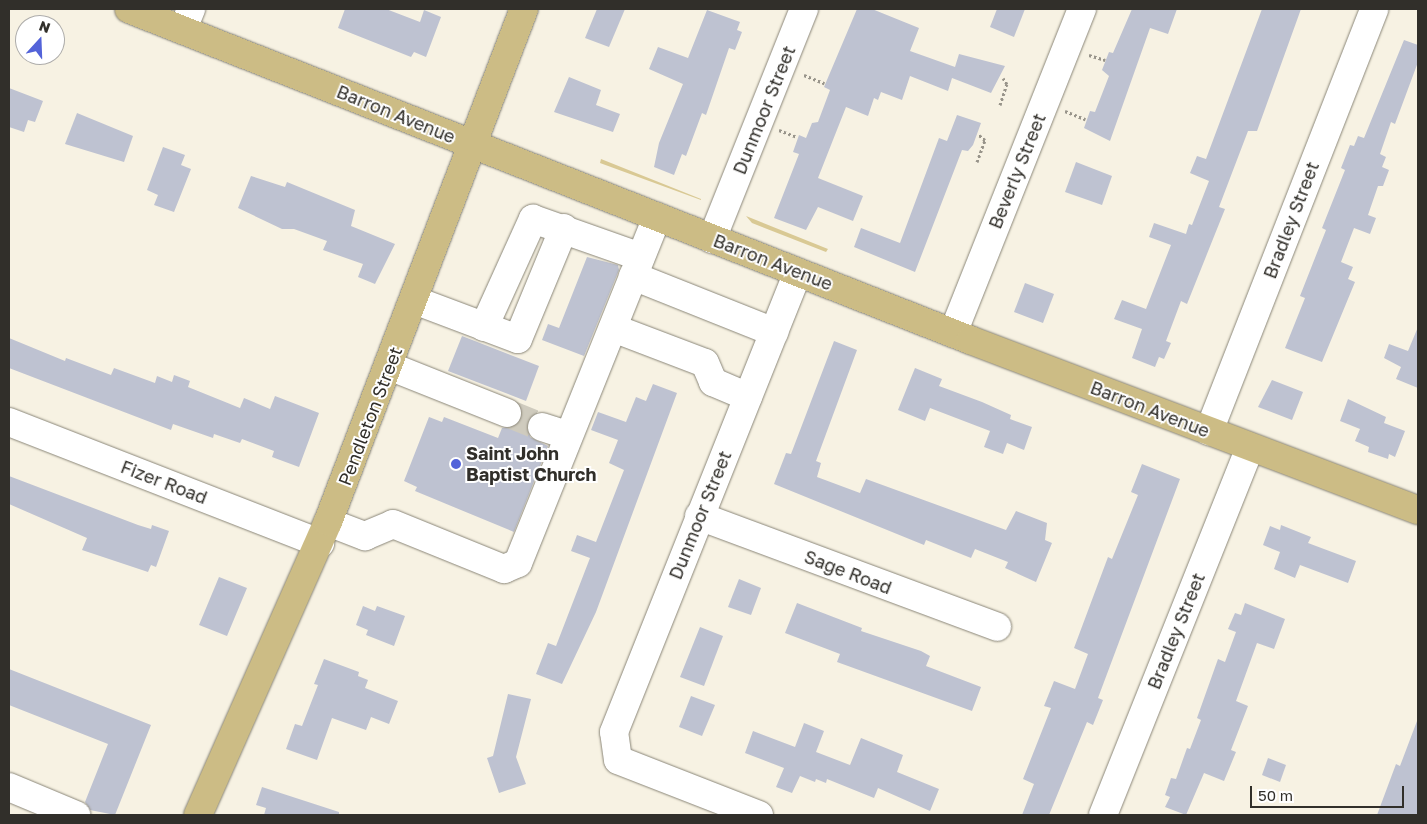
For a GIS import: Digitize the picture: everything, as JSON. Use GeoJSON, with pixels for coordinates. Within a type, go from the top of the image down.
{"type":"FeatureCollection","features":[{"type":"Feature","properties":{"kind":"main road","name":"Barron Avenue"},"geometry":{"type":"LineString","coordinates":[[129,9],[187,19],[471,145],[953,333],[1418,510]]}},
{"type":"Feature","properties":{"kind":"main road","name":"Pendleton Street"},"geometry":{"type":"LineString","coordinates":[[198,815],[324,533],[524,9]]}},
{"type":"Feature","properties":{"kind":"street","name":"Dunmoor Street"},"geometry":{"type":"LineString","coordinates":[[712,239],[804,9]]}},
{"type":"Feature","properties":{"kind":"street","name":"Beverly Street"},"geometry":{"type":"LineString","coordinates":[[953,333],[1082,9]]}},
{"type":"Feature","properties":{"kind":"street","name":"Bradley Street"},"geometry":{"type":"LineString","coordinates":[[1209,431],[1374,9]]}},
{"type":"Feature","properties":{"kind":"street"},"geometry":{"type":"LineString","coordinates":[[484,327],[531,222],[537,218],[564,228],[637,267],[774,332]]}},
{"type":"Feature","properties":{"kind":"street"},"geometry":{"type":"LineString","coordinates":[[542,427],[569,436],[657,218]]}},
{"type":"Feature","properties":{"kind":"street"},"geometry":{"type":"LineString","coordinates":[[414,300],[514,339],[520,336],[564,228]]}},
{"type":"Feature","properties":{"kind":"street","name":"Dunmoor Street"},"geometry":{"type":"LineString","coordinates":[[759,815],[618,760],[614,732],[798,272]]}},
{"type":"Feature","properties":{"kind":"street"},"geometry":{"type":"LineString","coordinates":[[613,328],[705,363],[713,382],[748,397]]}},
{"type":"Feature","properties":{"kind":"street"},"geometry":{"type":"LineString","coordinates":[[389,366],[507,413]]}},
{"type":"Feature","properties":{"kind":"street","name":"Fizer Road"},"geometry":{"type":"LineString","coordinates":[[9,422],[324,533],[365,536],[393,524],[504,569],[518,563],[569,436]]}},
{"type":"Feature","properties":{"kind":"street","name":"Bradley Street"},"geometry":{"type":"LineString","coordinates":[[1102,815],[1250,447]]}},
{"type":"Feature","properties":{"kind":"street","name":"Sage Road"},"geometry":{"type":"LineString","coordinates":[[699,516],[997,627]]}},
{"type":"Feature","properties":{"kind":"street"},"geometry":{"type":"LineString","coordinates":[[9,787],[76,815]]}},
{"type":"Feature","properties":{"kind":"path"},"geometry":{"type":"LineString","coordinates":[[1084,53],[1105,60]]}},
{"type":"Feature","properties":{"kind":"path"},"geometry":{"type":"LineString","coordinates":[[798,72],[824,83]]}},
{"type":"Feature","properties":{"kind":"path"},"geometry":{"type":"LineString","coordinates":[[1000,105],[1007,84],[1003,78]]}},
{"type":"Feature","properties":{"kind":"path"},"geometry":{"type":"LineString","coordinates":[[1062,109],[1086,119]]}},
{"type":"Feature","properties":{"kind":"path"},"geometry":{"type":"LineString","coordinates":[[776,129],[797,137]]}},
{"type":"Feature","properties":{"kind":"path"},"geometry":{"type":"LineString","coordinates":[[976,162],[985,140],[978,135]]}},
{"type":"Feature","properties":{"kind":"shaded area"},"geometry":{"type":"Polygon","coordinates":[[[601,159],[701,199],[701,200],[600,163],[601,159]]]}},
{"type":"Feature","properties":{"kind":"shaded area"},"geometry":{"type":"Polygon","coordinates":[[[746,216],[828,249],[826,252],[752,223],[746,216]]]}},
{"type":"Feature","properties":{"kind":"building"},"geometry":{"type":"Polygon","coordinates":[[[345,9],[386,9],[420,22],[424,10],[441,17],[426,57],[414,52],[411,57],[338,28],[345,9]]]}},
{"type":"Feature","properties":{"kind":"building"},"geometry":{"type":"Polygon","coordinates":[[[597,9],[625,9],[609,47],[585,38],[597,9]]]}},
{"type":"Feature","properties":{"kind":"building"},"geometry":{"type":"Polygon","coordinates":[[[857,9],[872,9],[919,28],[910,51],[955,67],[959,54],[1005,66],[991,93],[952,78],[948,91],[910,76],[902,100],[881,92],[878,100],[874,98],[868,116],[846,107],[818,178],[863,196],[853,221],[818,207],[806,230],[774,218],[799,154],[793,152],[799,135],[806,138],[812,123],[818,122],[830,90],[824,87],[857,9]]]}},
{"type":"Feature","properties":{"kind":"building"},"geometry":{"type":"Polygon","coordinates":[[[997,9],[1025,9],[1014,37],[990,27],[997,9]]]}},
{"type":"Feature","properties":{"kind":"building"},"geometry":{"type":"Polygon","coordinates":[[[1132,9],[1177,9],[1168,34],[1150,28],[1110,141],[1084,128],[1090,111],[1095,112],[1109,76],[1102,70],[1109,52],[1113,53],[1132,9]]]}},
{"type":"Feature","properties":{"kind":"building"},"geometry":{"type":"Polygon","coordinates":[[[1262,9],[1301,9],[1257,131],[1248,131],[1219,207],[1225,209],[1187,304],[1181,301],[1166,341],[1171,343],[1164,359],[1159,357],[1155,367],[1132,358],[1142,329],[1114,319],[1122,300],[1146,309],[1171,245],[1149,237],[1154,223],[1186,234],[1189,224],[1192,225],[1209,181],[1190,173],[1197,156],[1206,159],[1262,9]]]}},
{"type":"Feature","properties":{"kind":"building"},"geometry":{"type":"Polygon","coordinates":[[[707,10],[740,22],[737,30],[742,32],[735,50],[729,48],[706,115],[702,113],[686,156],[682,154],[674,175],[654,167],[659,143],[683,84],[649,69],[658,47],[688,58],[707,10]]]}},
{"type":"Feature","properties":{"kind":"building"},"geometry":{"type":"Polygon","coordinates":[[[1404,40],[1418,45],[1418,62],[1395,124],[1391,122],[1380,154],[1386,157],[1382,167],[1389,170],[1383,186],[1378,186],[1368,215],[1376,218],[1370,234],[1354,228],[1341,262],[1353,267],[1348,279],[1355,282],[1322,362],[1285,348],[1305,298],[1300,296],[1326,230],[1322,228],[1345,170],[1341,168],[1350,145],[1354,146],[1358,136],[1364,138],[1404,40]]]}},
{"type":"Feature","properties":{"kind":"building"},"geometry":{"type":"Polygon","coordinates":[[[569,77],[601,90],[596,105],[620,114],[613,132],[554,112],[569,77]]]}},
{"type":"Feature","properties":{"kind":"building"},"geometry":{"type":"Polygon","coordinates":[[[9,88],[43,101],[35,122],[28,120],[24,132],[9,127],[9,88]]]}},
{"type":"Feature","properties":{"kind":"building"},"geometry":{"type":"Polygon","coordinates":[[[77,113],[133,136],[124,162],[65,144],[77,113]]]}},
{"type":"Feature","properties":{"kind":"building"},"geometry":{"type":"Polygon","coordinates":[[[957,115],[981,123],[973,145],[968,151],[962,150],[915,272],[854,247],[861,228],[900,243],[939,138],[947,141],[957,115]]]}},
{"type":"Feature","properties":{"kind":"building"},"geometry":{"type":"Polygon","coordinates":[[[163,147],[185,155],[181,165],[191,169],[174,212],[154,205],[158,195],[147,190],[163,147]]]}},
{"type":"Feature","properties":{"kind":"building"},"geometry":{"type":"Polygon","coordinates":[[[1076,162],[1112,176],[1102,205],[1065,192],[1076,162]]]}},
{"type":"Feature","properties":{"kind":"building"},"geometry":{"type":"Polygon","coordinates":[[[251,176],[285,187],[287,182],[355,210],[351,226],[395,244],[375,284],[358,277],[363,264],[323,250],[327,241],[294,229],[282,229],[238,208],[251,176]]]}},
{"type":"Feature","properties":{"kind":"building"},"geometry":{"type":"Polygon","coordinates":[[[587,257],[618,265],[619,270],[584,356],[542,340],[548,324],[559,328],[587,257]]]}},
{"type":"Feature","properties":{"kind":"building"},"geometry":{"type":"Polygon","coordinates":[[[1025,283],[1054,294],[1043,323],[1014,312],[1025,283]]]}},
{"type":"Feature","properties":{"kind":"building"},"geometry":{"type":"Polygon","coordinates":[[[1418,327],[1418,388],[1396,379],[1401,367],[1384,358],[1389,344],[1408,351],[1418,327]]]}},
{"type":"Feature","properties":{"kind":"building"},"geometry":{"type":"Polygon","coordinates":[[[462,336],[539,366],[526,401],[448,371],[462,336]]]}},
{"type":"Feature","properties":{"kind":"building"},"geometry":{"type":"Polygon","coordinates":[[[9,338],[65,361],[66,358],[111,375],[114,368],[155,383],[157,376],[172,382],[174,375],[190,381],[188,387],[240,408],[244,398],[270,409],[275,396],[319,413],[299,467],[272,457],[274,451],[242,439],[240,443],[214,434],[213,438],[173,424],[171,430],[9,368],[9,338]]]}},
{"type":"Feature","properties":{"kind":"building"},"geometry":{"type":"Polygon","coordinates":[[[834,341],[857,350],[816,461],[821,463],[817,477],[860,493],[866,479],[1006,530],[1016,511],[1047,523],[1045,540],[1052,543],[1036,582],[1005,568],[1008,562],[975,549],[971,558],[926,540],[924,545],[774,484],[786,453],[791,454],[834,341]]]}},
{"type":"Feature","properties":{"kind":"building"},"geometry":{"type":"Polygon","coordinates":[[[915,368],[942,379],[939,386],[982,402],[1011,415],[1010,419],[1032,427],[1024,450],[1007,443],[1003,454],[984,447],[990,431],[930,408],[925,421],[898,410],[915,368]]]}},
{"type":"Feature","properties":{"kind":"building"},"geometry":{"type":"Polygon","coordinates":[[[1272,380],[1303,392],[1292,420],[1258,407],[1272,380]]]}},
{"type":"Feature","properties":{"kind":"building"},"geometry":{"type":"Polygon","coordinates":[[[653,384],[677,393],[596,612],[562,684],[536,674],[548,643],[556,646],[590,558],[571,551],[577,535],[596,542],[624,470],[609,463],[618,440],[591,430],[598,412],[626,422],[636,397],[646,401],[653,384]]]}},
{"type":"Feature","properties":{"kind":"building"},"geometry":{"type":"Polygon","coordinates":[[[1348,399],[1386,417],[1384,423],[1405,431],[1395,457],[1389,454],[1388,459],[1368,452],[1369,447],[1355,441],[1360,429],[1340,421],[1348,399]]]}},
{"type":"Feature","properties":{"kind":"building"},"geometry":{"type":"Polygon","coordinates":[[[522,411],[533,415],[527,423],[530,437],[548,446],[514,532],[415,491],[417,487],[404,481],[429,417],[442,422],[444,417],[498,438],[502,428],[517,425],[522,411]]]}},
{"type":"Feature","properties":{"kind":"building"},"geometry":{"type":"Polygon","coordinates":[[[1142,464],[1180,479],[1098,698],[1103,700],[1093,725],[1087,722],[1049,815],[1022,815],[1034,784],[1023,779],[1051,708],[1044,706],[1054,681],[1075,689],[1088,654],[1074,648],[1108,557],[1112,559],[1138,495],[1131,492],[1142,464]]]}},
{"type":"Feature","properties":{"kind":"building"},"geometry":{"type":"Polygon","coordinates":[[[9,476],[138,525],[151,529],[152,525],[169,531],[156,567],[151,565],[148,572],[82,550],[87,538],[9,504],[9,476]]]}},
{"type":"Feature","properties":{"kind":"building"},"geometry":{"type":"Polygon","coordinates":[[[1281,525],[1311,537],[1308,543],[1356,561],[1348,583],[1300,565],[1295,578],[1274,569],[1280,552],[1263,545],[1270,526],[1280,530],[1281,525]]]}},
{"type":"Feature","properties":{"kind":"building"},"geometry":{"type":"Polygon","coordinates":[[[219,577],[247,588],[227,636],[199,625],[219,577]]]}},
{"type":"Feature","properties":{"kind":"building"},"geometry":{"type":"Polygon","coordinates":[[[739,579],[761,588],[751,615],[728,607],[739,579]]]}},
{"type":"Feature","properties":{"kind":"building"},"geometry":{"type":"Polygon","coordinates":[[[797,603],[862,628],[861,631],[921,651],[930,656],[926,666],[981,687],[972,711],[837,662],[840,654],[785,633],[797,603]]]}},
{"type":"Feature","properties":{"kind":"building"},"geometry":{"type":"Polygon","coordinates":[[[1245,603],[1285,619],[1274,649],[1257,643],[1236,701],[1248,706],[1231,750],[1236,752],[1224,781],[1204,773],[1186,815],[1165,807],[1170,797],[1165,795],[1171,778],[1176,779],[1187,748],[1190,749],[1201,720],[1197,718],[1218,659],[1225,662],[1236,632],[1228,629],[1235,613],[1241,615],[1245,603]]]}},
{"type":"Feature","properties":{"kind":"building"},"geometry":{"type":"Polygon","coordinates":[[[363,606],[375,611],[377,606],[405,616],[394,646],[366,635],[368,630],[356,625],[363,606]]]}},
{"type":"Feature","properties":{"kind":"building"},"geometry":{"type":"Polygon","coordinates":[[[700,627],[723,636],[704,686],[680,677],[700,627]]]}},
{"type":"Feature","properties":{"kind":"building"},"geometry":{"type":"Polygon","coordinates":[[[324,659],[359,672],[358,676],[368,680],[365,688],[398,701],[389,724],[371,717],[366,730],[332,718],[317,760],[286,749],[295,724],[302,726],[318,685],[314,684],[324,659]]]}},
{"type":"Feature","properties":{"kind":"building"},"geometry":{"type":"Polygon","coordinates":[[[9,669],[151,725],[115,815],[90,810],[85,802],[108,744],[9,705],[9,669]]]}},
{"type":"Feature","properties":{"kind":"building"},"geometry":{"type":"Polygon","coordinates":[[[508,694],[531,699],[516,757],[526,784],[499,793],[487,758],[493,756],[508,694]]]}},
{"type":"Feature","properties":{"kind":"building"},"geometry":{"type":"Polygon","coordinates":[[[691,696],[715,705],[702,736],[679,727],[691,696]]]}},
{"type":"Feature","properties":{"kind":"building"},"geometry":{"type":"Polygon","coordinates":[[[1417,721],[1418,815],[1377,815],[1396,764],[1400,766],[1417,721]]]}},
{"type":"Feature","properties":{"kind":"building"},"geometry":{"type":"Polygon","coordinates":[[[804,723],[824,731],[816,752],[850,765],[861,738],[903,755],[897,772],[939,789],[930,811],[878,788],[874,798],[827,779],[826,783],[816,779],[815,782],[800,776],[792,793],[776,787],[784,768],[745,753],[753,731],[795,747],[804,723]]]}},
{"type":"Feature","properties":{"kind":"building"},"geometry":{"type":"Polygon","coordinates":[[[1268,758],[1286,765],[1280,782],[1262,775],[1268,758]]]}},
{"type":"Feature","properties":{"kind":"building"},"geometry":{"type":"Polygon","coordinates":[[[262,787],[339,812],[339,815],[264,815],[266,808],[256,805],[262,787]]]}},
{"type":"Feature","properties":{"kind":"tunnel"},"geometry":{"type":"LineString","coordinates":[[507,413],[542,427]]}},
{"type":"Feature","properties":{"kind":"place","name":"Saint John Baptist Church"},"geometry":{"type":"Point","coordinates":[456,464]}}]}
